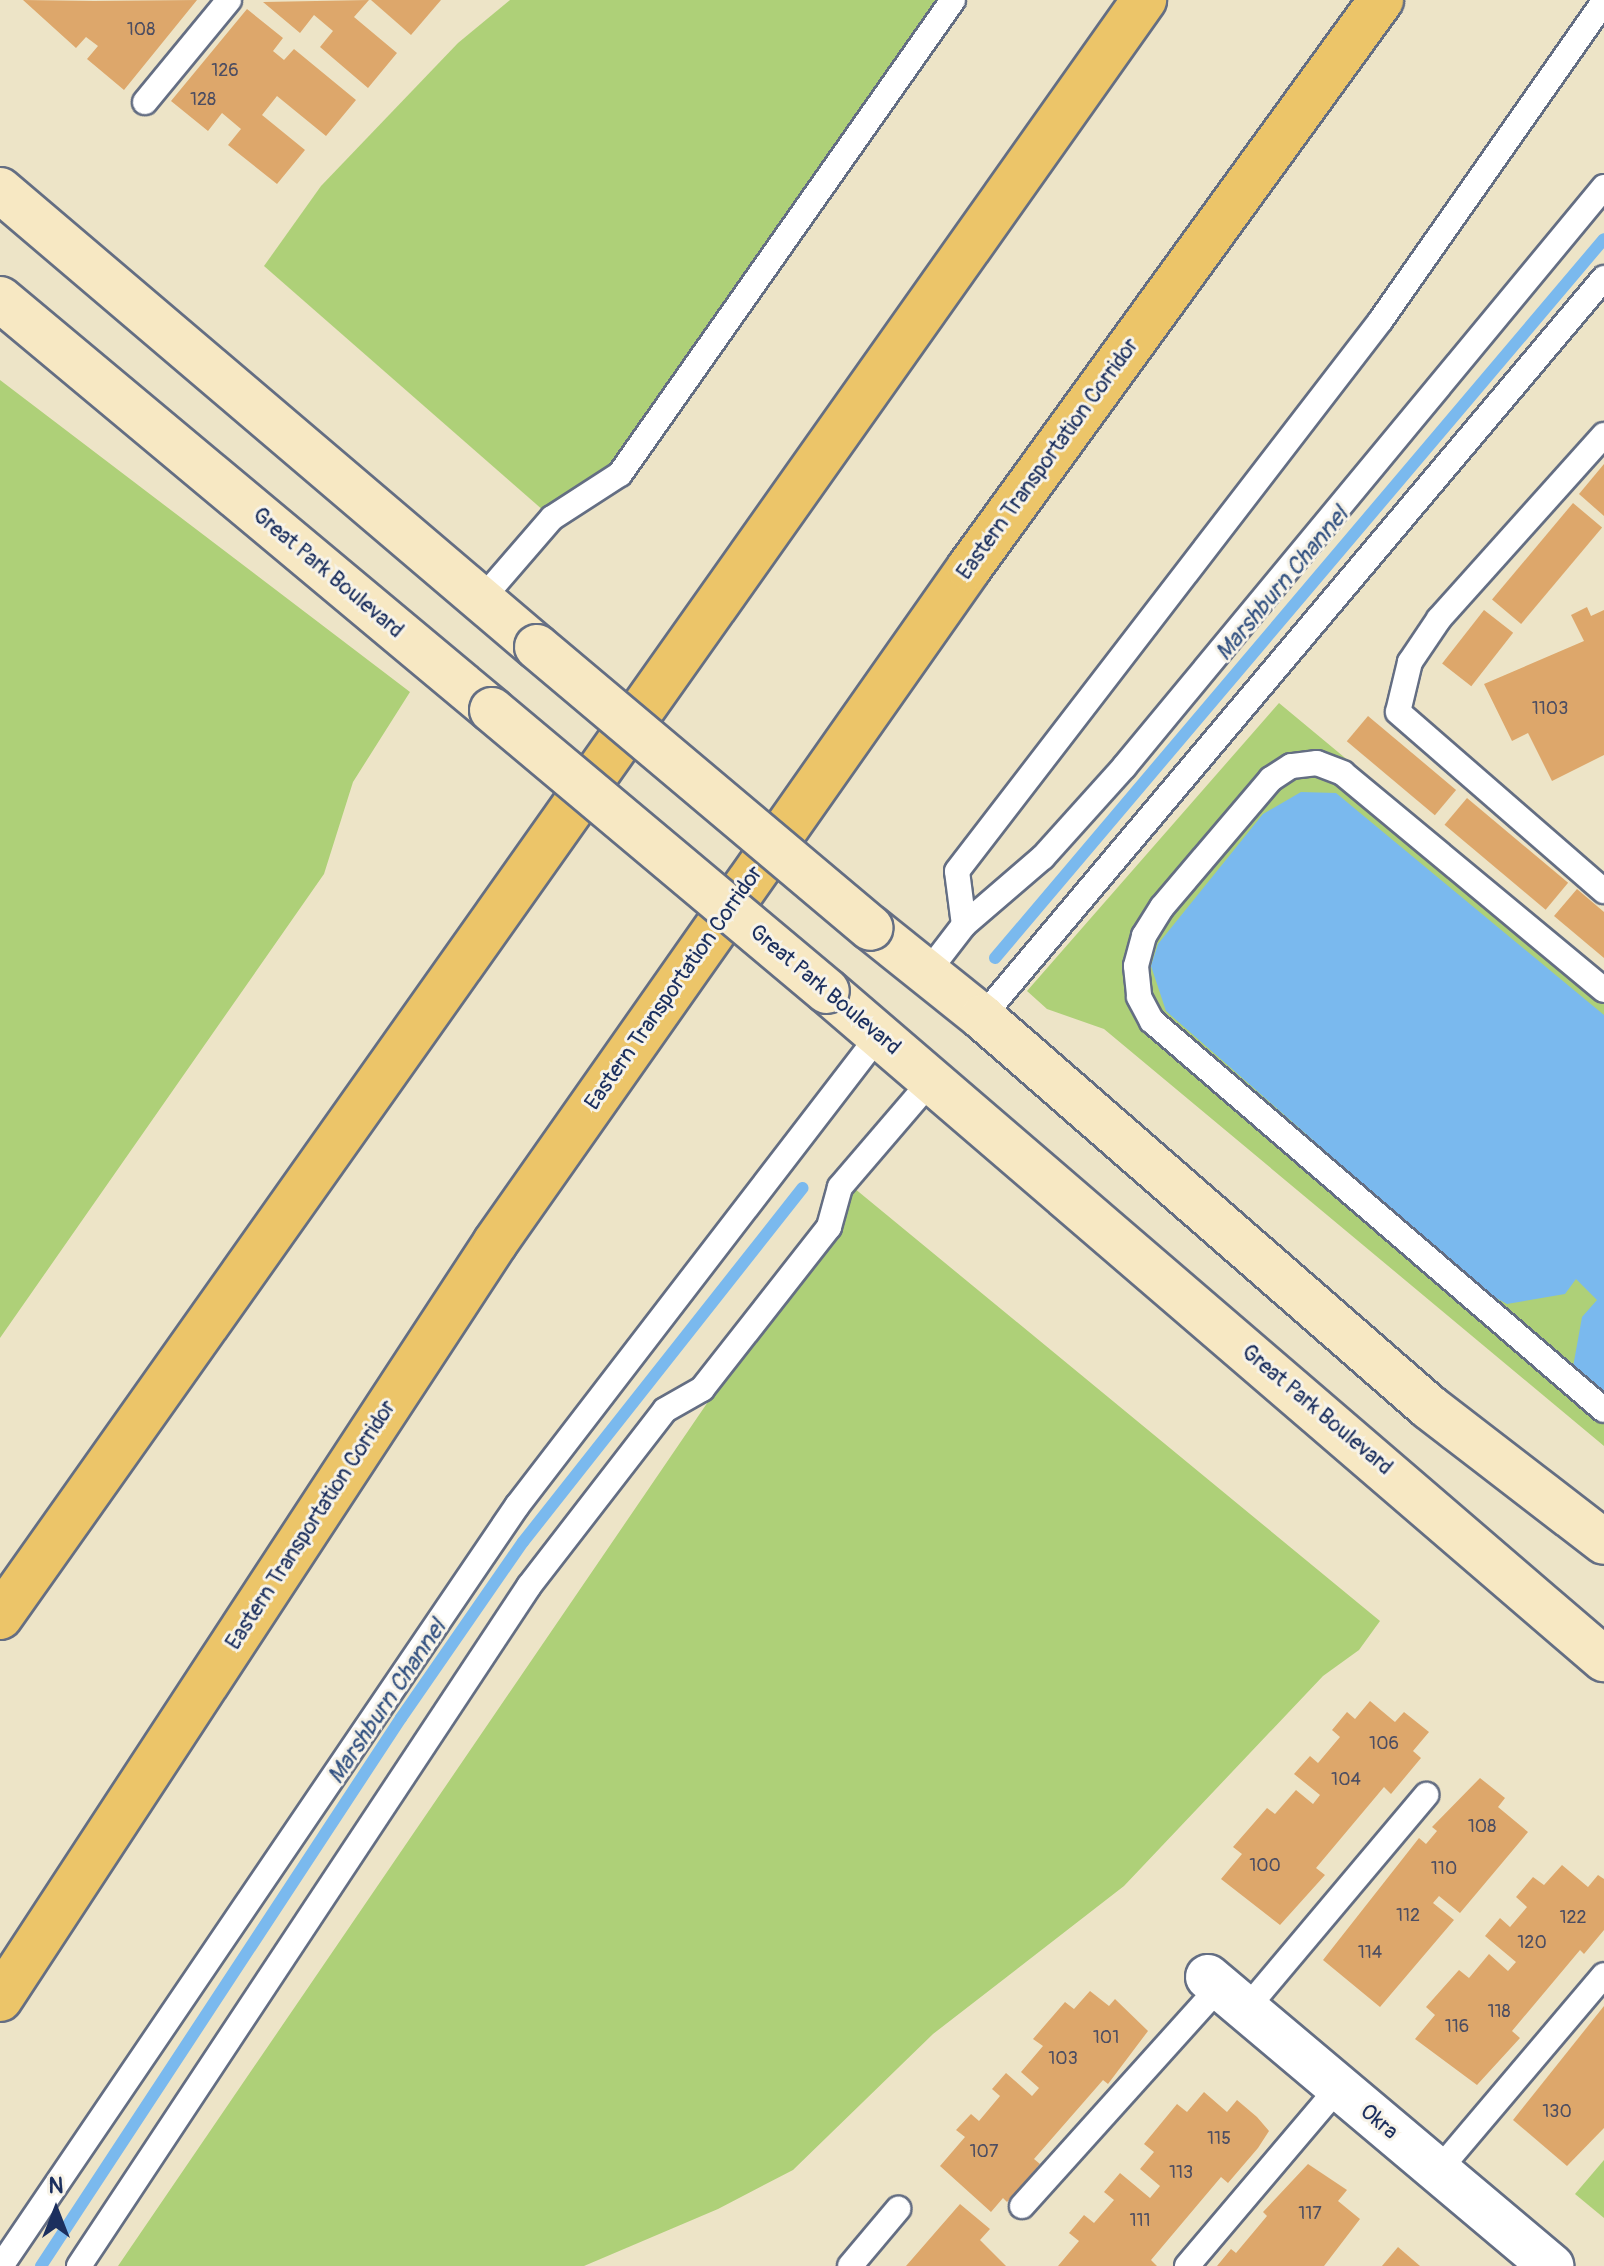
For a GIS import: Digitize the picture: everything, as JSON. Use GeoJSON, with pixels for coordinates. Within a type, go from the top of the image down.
{"type":"FeatureCollection","features":[{"type":"Feature","properties":{"kind":"highway"},"geometry":{"type":"LineString","coordinates":[[0,1617],[1144,0]]}},
{"type":"Feature","properties":{"kind":"highway","name":"Eastern Transportation Corridor"},"geometry":{"type":"LineString","coordinates":[[0,1999],[495,1243],[969,568],[1381,0]]}},
{"type":"Feature","properties":{"kind":"main road"},"geometry":{"type":"LineString","coordinates":[[0,190],[537,647],[871,928],[982,1017],[1429,1407],[1604,1542]]}},
{"type":"Feature","properties":{"kind":"main road","name":"Great Park Boulevard"},"geometry":{"type":"LineString","coordinates":[[0,299],[879,1035],[1604,1659]]}},
{"type":"Feature","properties":{"kind":"street","name":"Okra"},"geometry":{"type":"LineString","coordinates":[[1224,1991],[1437,2172],[1533,2260]]}},
{"type":"Feature","properties":{"kind":"lane"},"geometry":{"type":"LineString","coordinates":[[145,102],[229,0]]}},
{"type":"Feature","properties":{"kind":"lane"},"geometry":{"type":"LineString","coordinates":[[482,599],[552,518],[620,474],[953,0]]}},
{"type":"Feature","properties":{"kind":"lane"},"geometry":{"type":"LineString","coordinates":[[964,925],[957,871],[1381,320],[1604,2]]}},
{"type":"Feature","properties":{"kind":"lane"},"geometry":{"type":"LineString","coordinates":[[927,973],[964,925],[1043,857],[1134,756],[1604,187]]}},
{"type":"Feature","properties":{"kind":"lane"},"geometry":{"type":"LineString","coordinates":[[982,1017],[1604,278]]}},
{"type":"Feature","properties":{"kind":"lane"},"geometry":{"type":"LineString","coordinates":[[1604,435],[1439,619],[1410,662],[1398,712],[1604,891]]}},
{"type":"Feature","properties":{"kind":"lane"},"geometry":{"type":"LineString","coordinates":[[1604,990],[1343,773],[1317,763],[1291,766],[1271,779],[1162,907],[1144,936],[1136,966],[1139,997],[1152,1021],[1604,1410]]}},
{"type":"Feature","properties":{"kind":"lane"},"geometry":{"type":"LineString","coordinates":[[1,2266],[517,1506],[879,1035]]}},
{"type":"Feature","properties":{"kind":"lane"},"geometry":{"type":"LineString","coordinates":[[79,2266],[529,1586],[665,1410],[702,1389],[829,1227],[840,1187],[931,1081]]}},
{"type":"Feature","properties":{"kind":"lane"},"geometry":{"type":"LineString","coordinates":[[1022,2206],[1224,1991],[1426,1795]]}},
{"type":"Feature","properties":{"kind":"lane"},"geometry":{"type":"LineString","coordinates":[[1437,2172],[1604,1975]]}},
{"type":"Feature","properties":{"kind":"lane"},"geometry":{"type":"LineString","coordinates":[[1187,2266],[1338,2088]]}},
{"type":"Feature","properties":{"kind":"lane"},"geometry":{"type":"LineString","coordinates":[[850,2266],[898,2209]]}},
{"type":"Feature","properties":{"kind":"green space"},"geometry":{"type":"Polygon","coordinates":[[[510,0],[953,0],[620,473],[552,518],[264,266],[321,186],[458,43],[510,0]]]}},
{"type":"Feature","properties":{"kind":"green space"},"geometry":{"type":"Polygon","coordinates":[[[0,380],[410,692],[353,782],[324,874],[0,1338],[0,380]]]}},
{"type":"Feature","properties":{"kind":"green space"},"geometry":{"type":"Polygon","coordinates":[[[1279,703],[1604,973],[1604,1446],[1104,1029],[1047,1009],[1027,991],[1279,703]]]}},
{"type":"Feature","properties":{"kind":"green space"},"geometry":{"type":"Polygon","coordinates":[[[854,1188],[1380,1621],[1359,1650],[1323,1676],[1124,1886],[933,2034],[793,2170],[718,2209],[584,2266],[118,2266],[854,1188]]]}},
{"type":"Feature","properties":{"kind":"green space"},"geometry":{"type":"Polygon","coordinates":[[[1604,2160],[1604,2218],[1575,2194],[1604,2160]]]}},
{"type":"Feature","properties":{"kind":"water"},"geometry":{"type":"Polygon","coordinates":[[[1301,792],[1336,793],[1604,1015],[1604,1394],[1573,1367],[1582,1317],[1597,1300],[1576,1279],[1565,1294],[1507,1304],[1487,1293],[1166,1011],[1151,966],[1158,944],[1263,814],[1301,792]]]}},
{"type":"Feature","properties":{"kind":"building"},"geometry":{"type":"Polygon","coordinates":[[[23,0],[197,0],[124,90],[87,59],[98,46],[86,37],[76,48],[23,0]]]}},
{"type":"Feature","properties":{"kind":"building"},"geometry":{"type":"Polygon","coordinates":[[[369,0],[354,17],[397,53],[368,88],[320,47],[333,31],[314,15],[300,33],[263,2],[369,0]]]}},
{"type":"Feature","properties":{"kind":"building"},"geometry":{"type":"Polygon","coordinates":[[[371,0],[441,0],[411,35],[371,0]]]}},
{"type":"Feature","properties":{"kind":"building"},"geometry":{"type":"Polygon","coordinates":[[[247,9],[283,38],[273,51],[284,60],[294,49],[356,100],[326,136],[277,96],[262,115],[305,150],[277,184],[228,145],[241,129],[222,113],[208,131],[171,101],[247,9]]]}},
{"type":"Feature","properties":{"kind":"building"},"geometry":{"type":"Polygon","coordinates":[[[1604,464],[1604,516],[1579,494],[1604,464]]]}},
{"type":"Feature","properties":{"kind":"building"},"geometry":{"type":"Polygon","coordinates":[[[1573,503],[1602,527],[1521,624],[1492,600],[1573,503]]]}},
{"type":"Feature","properties":{"kind":"building"},"geometry":{"type":"Polygon","coordinates":[[[1587,607],[1591,616],[1604,610],[1604,755],[1552,781],[1528,733],[1512,741],[1484,684],[1584,641],[1571,615],[1587,607]]]}},
{"type":"Feature","properties":{"kind":"building"},"geometry":{"type":"Polygon","coordinates":[[[1484,610],[1513,633],[1471,686],[1442,664],[1484,610]]]}},
{"type":"Feature","properties":{"kind":"building"},"geometry":{"type":"Polygon","coordinates":[[[1368,716],[1456,790],[1435,815],[1347,741],[1368,716]]]}},
{"type":"Feature","properties":{"kind":"building"},"geometry":{"type":"Polygon","coordinates":[[[1467,798],[1568,883],[1546,910],[1445,825],[1467,798]]]}},
{"type":"Feature","properties":{"kind":"building"},"geometry":{"type":"Polygon","coordinates":[[[1577,889],[1604,912],[1604,958],[1554,916],[1577,889]]]}},
{"type":"Feature","properties":{"kind":"building"},"geometry":{"type":"Polygon","coordinates":[[[1370,1701],[1395,1722],[1404,1712],[1429,1732],[1413,1751],[1421,1758],[1391,1794],[1384,1787],[1316,1868],[1325,1875],[1280,1925],[1221,1879],[1242,1854],[1233,1847],[1267,1808],[1275,1814],[1296,1790],[1313,1804],[1320,1795],[1294,1774],[1310,1756],[1318,1763],[1340,1737],[1332,1730],[1347,1712],[1355,1719],[1370,1701]]]}},
{"type":"Feature","properties":{"kind":"building"},"geometry":{"type":"Polygon","coordinates":[[[1480,1778],[1505,1798],[1498,1807],[1528,1832],[1460,1913],[1439,1896],[1433,1903],[1454,1920],[1380,2007],[1323,1960],[1419,1838],[1426,1844],[1437,1831],[1432,1827],[1480,1778]]]}},
{"type":"Feature","properties":{"kind":"building"},"geometry":{"type":"Polygon","coordinates":[[[1562,1865],[1588,1887],[1598,1875],[1604,1879],[1604,1930],[1584,1954],[1580,1950],[1512,2031],[1520,2038],[1477,2085],[1415,2039],[1435,2015],[1426,2007],[1459,1970],[1469,1978],[1489,1954],[1508,1971],[1516,1962],[1485,1936],[1500,1918],[1510,1927],[1527,1907],[1516,1897],[1533,1877],[1544,1885],[1562,1865]]]}},
{"type":"Feature","properties":{"kind":"building"},"geometry":{"type":"Polygon","coordinates":[[[1090,1991],[1109,2006],[1115,1999],[1148,2031],[1108,2084],[1103,2080],[1034,2159],[1040,2164],[1007,2202],[1003,2198],[991,2212],[940,2166],[965,2137],[956,2130],[971,2114],[979,2121],[1000,2096],[992,2089],[1006,2073],[1032,2096],[1039,2088],[1021,2072],[1043,2046],[1033,2039],[1065,2002],[1074,2009],[1090,1991]]]}},
{"type":"Feature","properties":{"kind":"building"},"geometry":{"type":"Polygon","coordinates":[[[1604,2006],[1604,2128],[1567,2166],[1513,2120],[1604,2006]]]}},
{"type":"Feature","properties":{"kind":"building"},"geometry":{"type":"Polygon","coordinates":[[[1204,2092],[1227,2112],[1237,2100],[1257,2117],[1269,2131],[1258,2148],[1228,2183],[1221,2177],[1151,2260],[1157,2266],[1058,2266],[1079,2241],[1069,2233],[1084,2215],[1094,2223],[1114,2200],[1104,2192],[1120,2173],[1150,2198],[1160,2186],[1140,2169],[1154,2152],[1144,2144],[1177,2104],[1187,2112],[1204,2092]]]}},
{"type":"Feature","properties":{"kind":"building"},"geometry":{"type":"Polygon","coordinates":[[[1308,2164],[1347,2190],[1338,2201],[1360,2219],[1324,2266],[1217,2266],[1231,2249],[1236,2253],[1267,2216],[1263,2212],[1308,2164]]]}},
{"type":"Feature","properties":{"kind":"building"},"geometry":{"type":"Polygon","coordinates":[[[960,2204],[990,2229],[980,2240],[1006,2266],[906,2266],[960,2204]]]}},
{"type":"Feature","properties":{"kind":"building"},"geometry":{"type":"Polygon","coordinates":[[[1398,2247],[1420,2266],[1382,2266],[1398,2247]]]}},
{"type":"Feature","properties":{"kind":"waterway","name":"Marshburn Channel"},"geometry":{"type":"LineString","coordinates":[[995,958],[1604,239]]}},
{"type":"Feature","properties":{"kind":"waterway","name":"Marshburn Channel"},"geometry":{"type":"LineString","coordinates":[[41,2266],[401,1718],[523,1542],[803,1188]]}}]}
